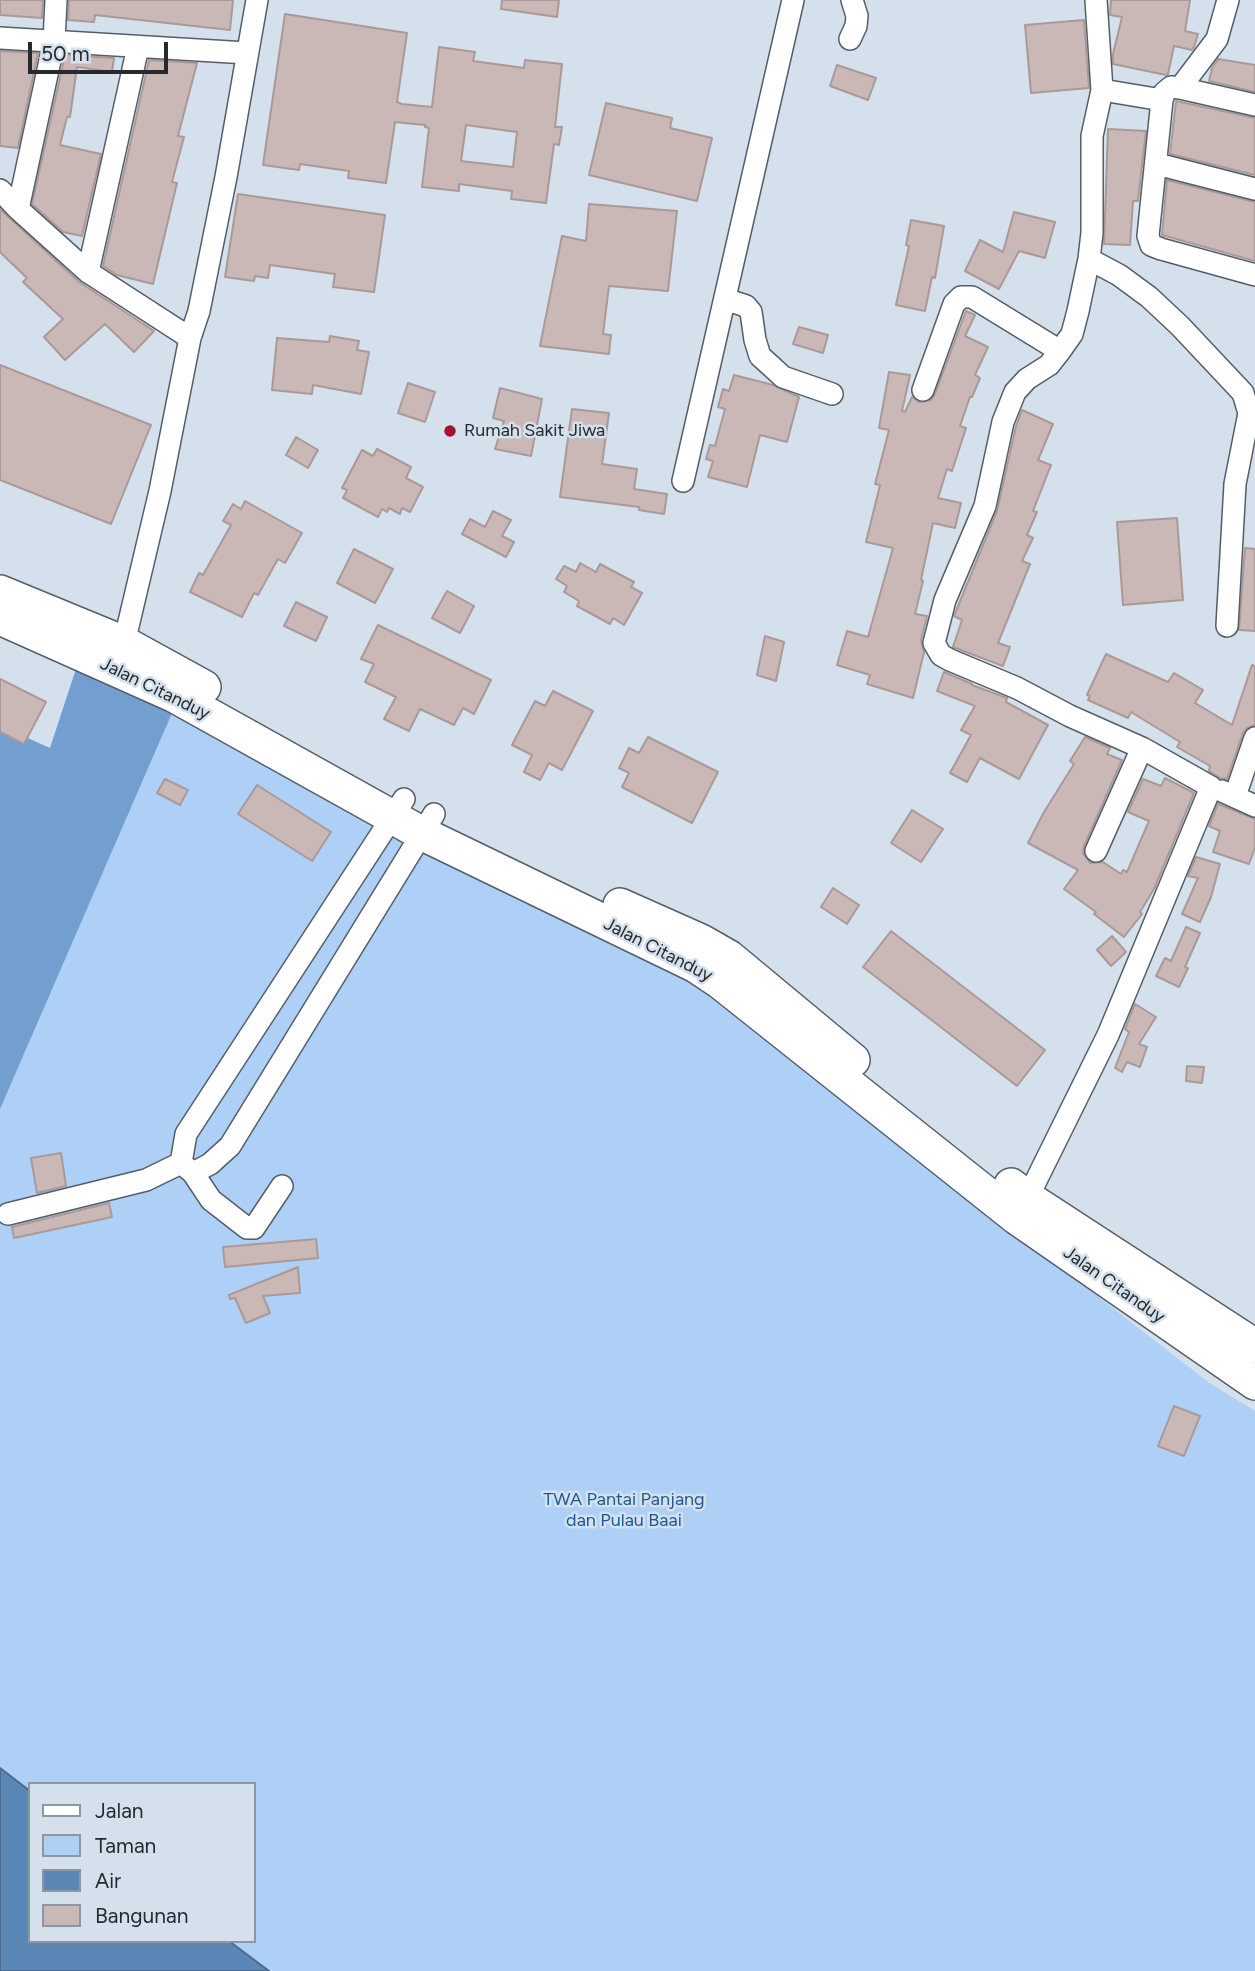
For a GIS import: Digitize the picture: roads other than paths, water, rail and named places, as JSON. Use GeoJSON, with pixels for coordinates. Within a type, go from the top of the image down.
{"type":"FeatureCollection","features":[{"type":"Feature","properties":{"kind":"main road","name":"Jalan Citanduy"},"geometry":{"type":"LineString","coordinates":[[0,592],[124,643],[413,816]]}},
{"type":"Feature","properties":{"kind":"main road","name":"Jalan Citanduy"},"geometry":{"type":"LineString","coordinates":[[0,618],[175,696],[413,816],[696,966],[1255,1383]]}},
{"type":"Feature","properties":{"kind":"main road","name":"Jalan Citanduy"},"geometry":{"type":"LineString","coordinates":[[1023,1208],[1255,1346]]}},
{"type":"Feature","properties":{"kind":"street"},"geometry":{"type":"LineString","coordinates":[[18,209],[54,42],[56,0]]}},
{"type":"Feature","properties":{"kind":"street"},"geometry":{"type":"LineString","coordinates":[[124,643],[160,491],[190,338],[199,312],[257,0]]}},
{"type":"Feature","properties":{"kind":"street"},"geometry":{"type":"LineString","coordinates":[[683,481],[793,0]]}},
{"type":"Feature","properties":{"kind":"street"},"geometry":{"type":"LineString","coordinates":[[850,39],[857,16],[852,0]]}},
{"type":"Feature","properties":{"kind":"street"},"geometry":{"type":"LineString","coordinates":[[1096,0],[1102,90],[1092,136],[1092,233],[1089,260],[1072,334],[1049,365],[1027,379],[1015,392],[1003,422],[985,506],[945,600],[934,643],[941,655],[950,660],[1017,688],[1070,716],[1142,748],[1211,787],[1255,806]]}},
{"type":"Feature","properties":{"kind":"street"},"geometry":{"type":"LineString","coordinates":[[1180,88],[1217,39],[1227,0]]}},
{"type":"Feature","properties":{"kind":"street"},"geometry":{"type":"LineString","coordinates":[[0,38],[247,53]]}},
{"type":"Feature","properties":{"kind":"street"},"geometry":{"type":"LineString","coordinates":[[88,272],[138,47]]}},
{"type":"Feature","properties":{"kind":"street"},"geometry":{"type":"LineString","coordinates":[[1255,106],[1180,88],[1171,87],[1164,93],[1148,236],[1151,245],[1255,275]]}},
{"type":"Feature","properties":{"kind":"street"},"geometry":{"type":"LineString","coordinates":[[1102,90],[1162,100]]}},
{"type":"Feature","properties":{"kind":"street"},"geometry":{"type":"LineString","coordinates":[[1157,164],[1255,189]]}},
{"type":"Feature","properties":{"kind":"street"},"geometry":{"type":"LineString","coordinates":[[0,190],[88,272],[190,338]]}},
{"type":"Feature","properties":{"kind":"street"},"geometry":{"type":"LineString","coordinates":[[1089,260],[1119,275],[1149,297],[1243,393],[1249,413],[1235,485],[1227,626]]}},
{"type":"Feature","properties":{"kind":"street"},"geometry":{"type":"LineString","coordinates":[[923,390],[954,304],[961,297],[972,297],[1060,351]]}},
{"type":"Feature","properties":{"kind":"street"},"geometry":{"type":"LineString","coordinates":[[725,299],[746,306],[751,312],[760,356],[783,377],[832,394]]}},
{"type":"Feature","properties":{"kind":"street"},"geometry":{"type":"LineString","coordinates":[[1235,796],[1255,738]]}},
{"type":"Feature","properties":{"kind":"street"},"geometry":{"type":"LineString","coordinates":[[1096,851],[1142,748]]}},
{"type":"Feature","properties":{"kind":"street"},"geometry":{"type":"LineString","coordinates":[[1023,1208],[1108,1035],[1211,787]]}},
{"type":"Feature","properties":{"kind":"street"},"geometry":{"type":"LineString","coordinates":[[8,1214],[209,1164],[230,1146],[413,816]]}},
{"type":"Feature","properties":{"kind":"street"},"geometry":{"type":"LineString","coordinates":[[282,1186],[254,1228],[247,1228],[211,1200],[187,1168],[186,1134],[413,816]]}},
{"type":"Feature","properties":{"kind":"water"},"geometry":{"type":"Polygon","coordinates":[[[0,1768],[28,1789],[28,1943],[232,1943],[269,1971],[0,1971],[0,1768]]]}},
{"type":"Feature","properties":{"kind":"place","name":"Rumah Sakit Jiwa"},"geometry":{"type":"Point","coordinates":[450,431]}},
{"type":"Feature","properties":{"kind":"park label","name":"TWA Pantai Panjang dan Pulau Baai"},"geometry":{"type":"Point","coordinates":[624,1510]}}]}
